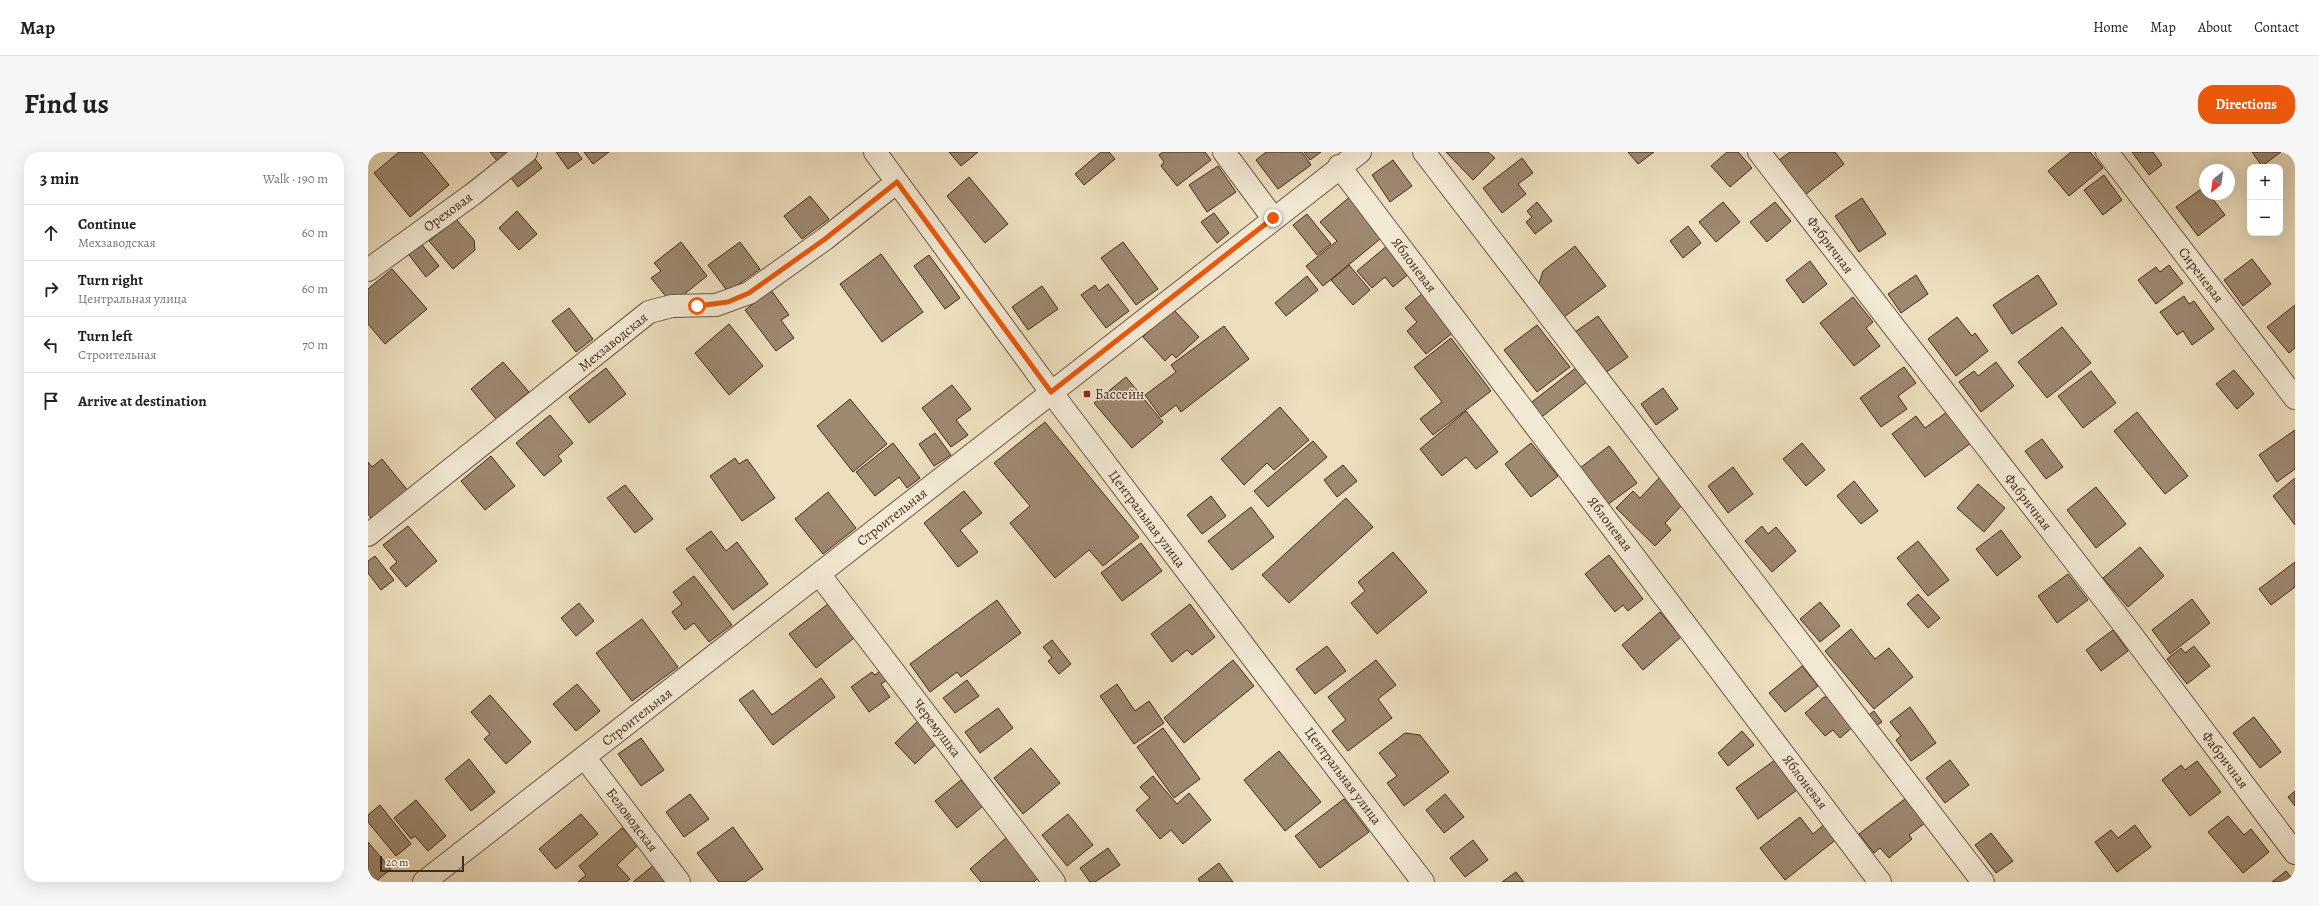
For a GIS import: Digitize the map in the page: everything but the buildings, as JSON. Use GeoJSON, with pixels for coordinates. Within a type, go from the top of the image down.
{"type":"FeatureCollection","features":[{"type":"Feature","properties":{"kind":"street","name":"Ореховая"},"geometry":{"type":"LineString","coordinates":[[368,270],[473,194],[526,152]]}},
{"type":"Feature","properties":{"kind":"street","name":"Центральная улица"},"geometry":{"type":"LineString","coordinates":[[875,152],[1051,392],[1423,882]]}},
{"type":"Feature","properties":{"kind":"street"},"geometry":{"type":"LineString","coordinates":[[1224,152],[1273,218]]}},
{"type":"Feature","properties":{"kind":"street","name":"Строительная"},"geometry":{"type":"LineString","coordinates":[[424,882],[585,758],[1339,166],[1360,152]]}},
{"type":"Feature","properties":{"kind":"street"},"geometry":{"type":"LineString","coordinates":[[1424,152],[1983,882]]}},
{"type":"Feature","properties":{"kind":"street","name":"Фабричная"},"geometry":{"type":"LineString","coordinates":[[1759,152],[2128,630],[2295,854]]}},
{"type":"Feature","properties":{"kind":"street","name":"Сиреневая"},"geometry":{"type":"LineString","coordinates":[[2107,152],[2295,398]]}},
{"type":"Feature","properties":{"kind":"street","name":"Яблоневая"},"geometry":{"type":"LineString","coordinates":[[1339,166],[1880,882]]}},
{"type":"Feature","properties":{"kind":"street","name":"Мехзаводская"},"geometry":{"type":"LineString","coordinates":[[368,535],[649,312],[672,306],[716,305],[749,293],[825,239],[897,182]]}},
{"type":"Feature","properties":{"kind":"street","name":"Черемушка"},"geometry":{"type":"LineString","coordinates":[[819,574],[1054,882]]}},
{"type":"Feature","properties":{"kind":"street","name":"Беловодская"},"geometry":{"type":"LineString","coordinates":[[585,758],[679,882]]}},
{"type":"Feature","properties":{"kind":"place","name":"Бассейн"},"geometry":{"type":"Point","coordinates":[1087,394]}},
{"type":"Feature","properties":{"kind":"route"},"geometry":{"type":"LineString","coordinates":[[697,306],[716,305],[728,302],[749,293],[825,239],[897,182],[1051,392],[1273,218]]}}]}
